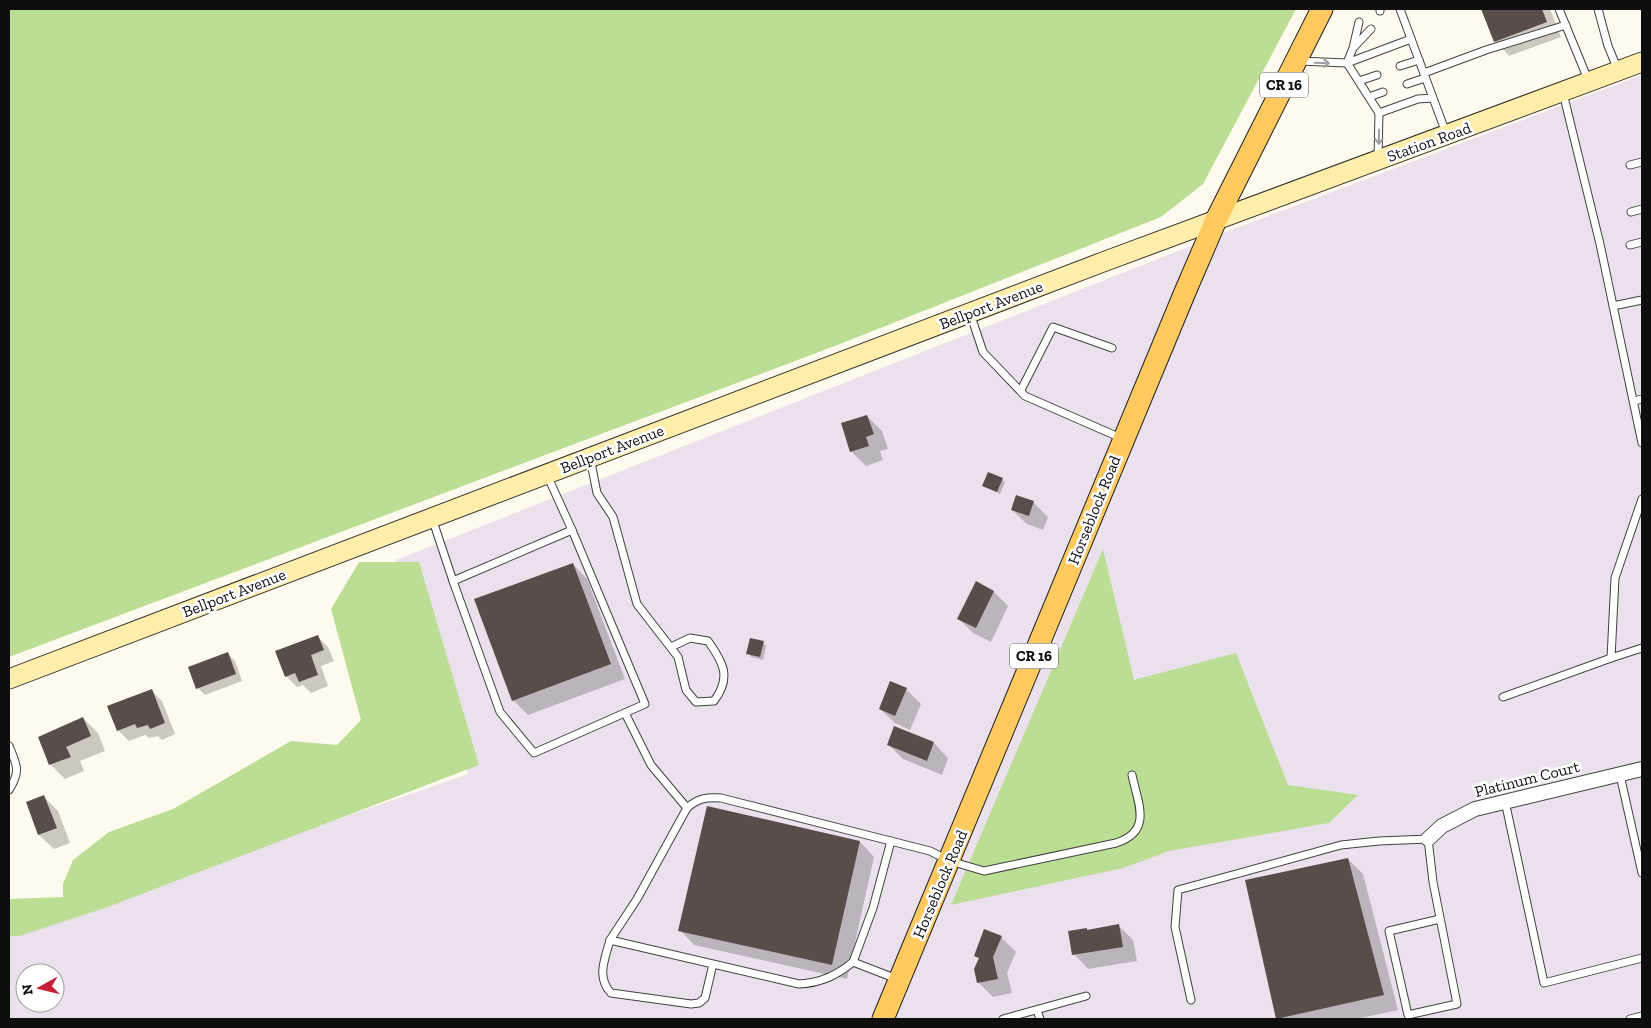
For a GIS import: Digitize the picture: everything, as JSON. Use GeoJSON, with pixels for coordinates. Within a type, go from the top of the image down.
{"type":"FeatureCollection","features":[{"type":"Feature","properties":{"kind":"main road","name":"Horseblock Road"},"geometry":{"type":"LineString","coordinates":[[884,1019],[1216,220],[1322,9]]}},
{"type":"Feature","properties":{"kind":"main road","name":"Station Road"},"geometry":{"type":"LineString","coordinates":[[1216,220],[1642,62]]}},
{"type":"Feature","properties":{"kind":"main road","name":"Bellport Avenue"},"geometry":{"type":"LineString","coordinates":[[9,679],[1216,220]]}},
{"type":"Feature","properties":{"kind":"street","name":"Platinum Court"},"geometry":{"type":"LineString","coordinates":[[1428,838],[1442,826],[1475,809],[1642,769]]}},
{"type":"Feature","properties":{"kind":"lane"},"geometry":{"type":"LineString","coordinates":[[1400,9],[1446,135]]}},
{"type":"Feature","properties":{"kind":"lane"},"geometry":{"type":"LineString","coordinates":[[1559,9],[1589,82]]}},
{"type":"Feature","properties":{"kind":"lane"},"geometry":{"type":"LineString","coordinates":[[1598,9],[1608,46],[1618,71]]}},
{"type":"Feature","properties":{"kind":"lane"},"geometry":{"type":"LineString","coordinates":[[1347,63],[1353,48],[1359,22]]}},
{"type":"Feature","properties":{"kind":"lane"},"geometry":{"type":"LineString","coordinates":[[1407,84],[1486,50],[1566,25]]}},
{"type":"Feature","properties":{"kind":"lane"},"geometry":{"type":"LineString","coordinates":[[1353,48],[1371,28]]}},
{"type":"Feature","properties":{"kind":"lane"},"geometry":{"type":"LineString","coordinates":[[1296,61],[1347,63],[1411,38]]}},
{"type":"Feature","properties":{"kind":"lane"},"geometry":{"type":"LineString","coordinates":[[1400,66],[1419,60]]}},
{"type":"Feature","properties":{"kind":"lane"},"geometry":{"type":"LineString","coordinates":[[1347,63],[1379,113],[1377,161]]}},
{"type":"Feature","properties":{"kind":"lane"},"geometry":{"type":"LineString","coordinates":[[1359,81],[1377,74]]}},
{"type":"Feature","properties":{"kind":"lane"},"geometry":{"type":"LineString","coordinates":[[1369,97],[1383,92]]}},
{"type":"Feature","properties":{"kind":"lane"},"geometry":{"type":"LineString","coordinates":[[1563,92],[1614,306],[1642,443]]}},
{"type":"Feature","properties":{"kind":"lane"},"geometry":{"type":"LineString","coordinates":[[1379,113],[1418,98],[1432,98]]}},
{"type":"Feature","properties":{"kind":"lane"},"geometry":{"type":"LineString","coordinates":[[1630,165],[1642,162]]}},
{"type":"Feature","properties":{"kind":"lane"},"geometry":{"type":"LineString","coordinates":[[1632,212],[1642,210]]}},
{"type":"Feature","properties":{"kind":"lane"},"geometry":{"type":"LineString","coordinates":[[1630,245],[1642,242]]}},
{"type":"Feature","properties":{"kind":"lane"},"geometry":{"type":"LineString","coordinates":[[1614,306],[1642,300]]}},
{"type":"Feature","properties":{"kind":"lane"},"geometry":{"type":"LineString","coordinates":[[970,313],[983,352],[1025,396],[1124,439]]}},
{"type":"Feature","properties":{"kind":"lane"},"geometry":{"type":"LineString","coordinates":[[1021,390],[1052,327],[1112,348]]}},
{"type":"Feature","properties":{"kind":"lane"},"geometry":{"type":"LineString","coordinates":[[1634,401],[1642,399]]}},
{"type":"Feature","properties":{"kind":"lane"},"geometry":{"type":"LineString","coordinates":[[590,457],[597,493],[613,518],[637,604],[670,647],[678,657],[686,690],[696,702],[714,701],[721,692],[724,677],[722,660],[708,641],[690,638],[670,647]]}},
{"type":"Feature","properties":{"kind":"lane"},"geometry":{"type":"LineString","coordinates":[[432,518],[500,712],[534,753],[644,704],[572,530],[547,475]]}},
{"type":"Feature","properties":{"kind":"lane"},"geometry":{"type":"LineString","coordinates":[[1611,658],[1615,578],[1639,517],[1642,499]]}},
{"type":"Feature","properties":{"kind":"lane"},"geometry":{"type":"LineString","coordinates":[[453,581],[572,530]]}},
{"type":"Feature","properties":{"kind":"lane"},"geometry":{"type":"LineString","coordinates":[[1502,696],[1642,648]]}},
{"type":"Feature","properties":{"kind":"lane"},"geometry":{"type":"LineString","coordinates":[[625,713],[651,766],[687,808]]}},
{"type":"Feature","properties":{"kind":"lane"},"geometry":{"type":"LineString","coordinates":[[9,746],[16,764],[17,777],[9,790]]}},
{"type":"Feature","properties":{"kind":"lane"},"geometry":{"type":"LineString","coordinates":[[713,964],[705,998],[698,1003],[691,1004],[611,993],[604,986],[602,976],[610,940],[637,899],[687,808],[695,801],[706,797],[721,798],[930,851],[950,861],[984,871],[1129,839],[1136,831],[1140,821],[1132,775]]}},
{"type":"Feature","properties":{"kind":"lane"},"geometry":{"type":"LineString","coordinates":[[1620,775],[1642,873]]}},
{"type":"Feature","properties":{"kind":"lane"},"geometry":{"type":"LineString","coordinates":[[1504,802],[1544,983],[1642,958]]}},
{"type":"Feature","properties":{"kind":"lane"},"geometry":{"type":"LineString","coordinates":[[1191,1000],[1174,927],[1178,890],[1341,845],[1428,838],[1440,919],[1457,1004],[1408,1015],[1389,931],[1440,919]]}},
{"type":"Feature","properties":{"kind":"lane"},"geometry":{"type":"LineString","coordinates":[[610,940],[800,984],[813,983],[838,974],[853,962],[873,908],[891,841]]}},
{"type":"Feature","properties":{"kind":"lane"},"geometry":{"type":"LineString","coordinates":[[853,962],[900,980]]}},
{"type":"Feature","properties":{"kind":"lane"},"geometry":{"type":"LineString","coordinates":[[1003,1019],[1086,996]]}},
{"type":"Feature","properties":{"kind":"lane"},"geometry":{"type":"LineString","coordinates":[[1037,1010],[1040,1019]]}},
{"type":"Feature","properties":{"kind":"lane"},"geometry":{"type":"LineString","coordinates":[[1630,1019],[1642,1016]]}},
{"type":"Feature","properties":{"kind":"shaded area"},"geometry":{"type":"Polygon","coordinates":[[[1642,75],[1642,1019],[9,1019],[9,933],[468,774],[396,560],[1231,230],[1642,75]]]}},
{"type":"Feature","properties":{"kind":"green space"},"geometry":{"type":"Polygon","coordinates":[[[9,9],[1296,9],[1203,184],[1161,217],[840,344],[9,657],[9,9]]]}},
{"type":"Feature","properties":{"kind":"green space"},"geometry":{"type":"Polygon","coordinates":[[[1103,549],[1134,680],[1236,653],[1288,785],[1358,795],[1329,823],[1169,851],[1123,868],[951,905],[1103,549]]]}},
{"type":"Feature","properties":{"kind":"green space"},"geometry":{"type":"Polygon","coordinates":[[[359,562],[419,562],[479,765],[105,908],[19,936],[9,936],[9,899],[63,897],[63,884],[73,860],[109,832],[173,809],[291,741],[337,745],[361,720],[331,609],[359,562]]]}},
{"type":"Feature","properties":{"kind":"building"},"geometry":{"type":"Polygon","coordinates":[[[1481,9],[1542,9],[1547,22],[1494,42],[1481,9]]]}},
{"type":"Feature","properties":{"kind":"building"},"geometry":{"type":"Polygon","coordinates":[[[867,415],[874,434],[866,437],[869,446],[850,452],[841,423],[867,415]]]}},
{"type":"Feature","properties":{"kind":"building"},"geometry":{"type":"Polygon","coordinates":[[[988,472],[1003,478],[997,492],[982,486],[988,472]]]}},
{"type":"Feature","properties":{"kind":"building"},"geometry":{"type":"Polygon","coordinates":[[[1016,495],[1034,501],[1029,516],[1011,510],[1016,495]]]}},
{"type":"Feature","properties":{"kind":"building"},"geometry":{"type":"Polygon","coordinates":[[[573,563],[611,664],[512,701],[474,599],[573,563]]]}},
{"type":"Feature","properties":{"kind":"building"},"geometry":{"type":"Polygon","coordinates":[[[976,581],[994,591],[976,628],[957,619],[976,581]]]}},
{"type":"Feature","properties":{"kind":"building"},"geometry":{"type":"Polygon","coordinates":[[[318,635],[324,650],[311,655],[318,675],[299,682],[295,673],[285,677],[275,651],[318,635]]]}},
{"type":"Feature","properties":{"kind":"building"},"geometry":{"type":"Polygon","coordinates":[[[750,638],[764,641],[760,657],[746,654],[750,638]]]}},
{"type":"Feature","properties":{"kind":"building"},"geometry":{"type":"Polygon","coordinates":[[[228,652],[236,674],[196,689],[188,667],[228,652]]]}},
{"type":"Feature","properties":{"kind":"building"},"geometry":{"type":"Polygon","coordinates":[[[890,681],[907,688],[895,716],[879,709],[890,681]]]}},
{"type":"Feature","properties":{"kind":"building"},"geometry":{"type":"Polygon","coordinates":[[[152,689],[165,723],[150,729],[148,725],[137,728],[135,724],[117,731],[107,706],[152,689]]]}},
{"type":"Feature","properties":{"kind":"building"},"geometry":{"type":"Polygon","coordinates":[[[83,717],[91,736],[66,747],[71,757],[49,765],[38,737],[83,717]]]}},
{"type":"Feature","properties":{"kind":"building"},"geometry":{"type":"Polygon","coordinates":[[[894,726],[934,742],[927,761],[887,745],[894,726]]]}},
{"type":"Feature","properties":{"kind":"building"},"geometry":{"type":"Polygon","coordinates":[[[44,795],[57,828],[38,835],[26,802],[44,795]]]}},
{"type":"Feature","properties":{"kind":"building"},"geometry":{"type":"Polygon","coordinates":[[[707,806],[860,841],[832,965],[678,931],[707,806]]]}},
{"type":"Feature","properties":{"kind":"building"},"geometry":{"type":"Polygon","coordinates":[[[1348,858],[1384,995],[1276,1019],[1245,880],[1348,858]]]}},
{"type":"Feature","properties":{"kind":"building"},"geometry":{"type":"Polygon","coordinates":[[[1119,924],[1123,947],[1072,955],[1068,931],[1087,928],[1087,930],[1119,924]]]}},
{"type":"Feature","properties":{"kind":"building"},"geometry":{"type":"Polygon","coordinates":[[[984,929],[1002,936],[993,957],[998,979],[977,983],[974,969],[979,958],[974,956],[984,929]]]}}]}
